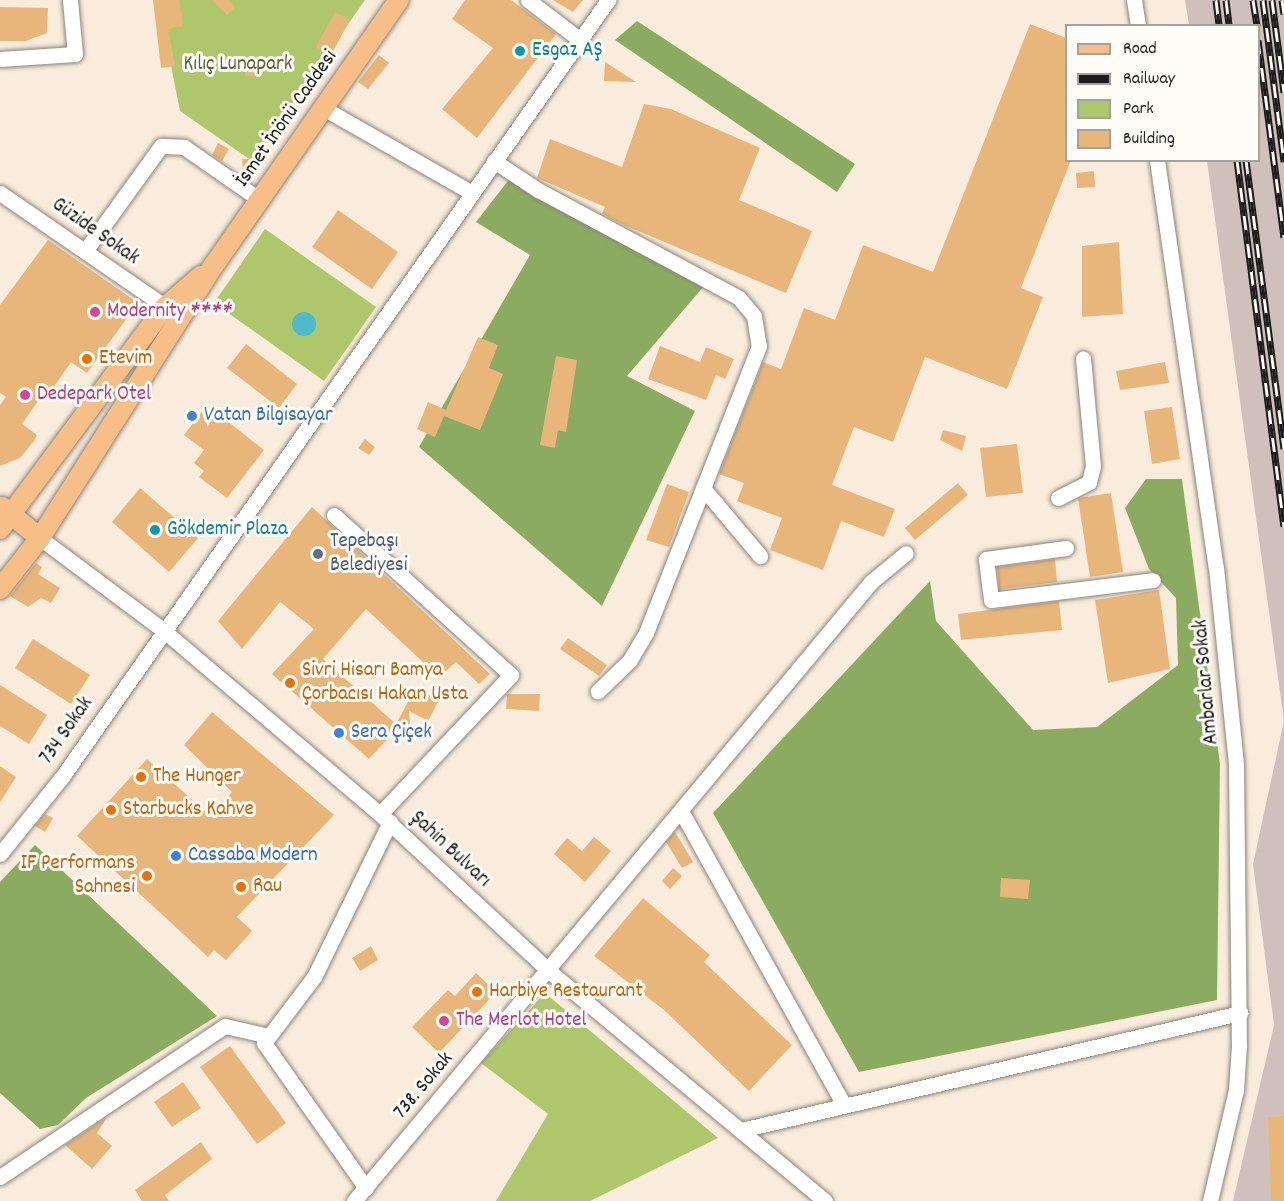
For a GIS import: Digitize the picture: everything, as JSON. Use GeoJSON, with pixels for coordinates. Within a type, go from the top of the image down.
{"type":"FeatureCollection","features":[{"type":"Feature","properties":{"kind":"main road","name":"İsmet İnönü Caddesi"},"geometry":{"type":"LineString","coordinates":[[214,265],[399,0]]}},
{"type":"Feature","properties":{"kind":"main road"},"geometry":{"type":"LineString","coordinates":[[40,538],[4,516],[166,307],[214,265]]}},
{"type":"Feature","properties":{"kind":"main road"},"geometry":{"type":"LineString","coordinates":[[0,589],[40,538],[214,265]]}},
{"type":"Feature","properties":{"kind":"street"},"geometry":{"type":"LineString","coordinates":[[0,58],[75,54],[70,0]]}},
{"type":"Feature","properties":{"kind":"street"},"geometry":{"type":"LineString","coordinates":[[528,0],[579,39]]}},
{"type":"Feature","properties":{"kind":"street","name":"734 Sokak"},"geometry":{"type":"LineString","coordinates":[[0,854],[62,777],[608,0]]}},
{"type":"Feature","properties":{"kind":"street"},"geometry":{"type":"LineString","coordinates":[[1134,0],[1138,24]]}},
{"type":"Feature","properties":{"kind":"street"},"geometry":{"type":"LineString","coordinates":[[325,109],[472,193]]}},
{"type":"Feature","properties":{"kind":"street"},"geometry":{"type":"LineString","coordinates":[[85,251],[161,146],[184,147],[260,200]]}},
{"type":"Feature","properties":{"kind":"street"},"geometry":{"type":"LineString","coordinates":[[494,161],[538,190],[739,298],[754,316],[759,346],[646,633],[630,660],[598,691]]}},
{"type":"Feature","properties":{"kind":"street","name":"Ambarlar Sokak"},"geometry":{"type":"LineString","coordinates":[[1157,162],[1228,664],[1240,1013],[1236,1089],[1210,1201]]}},
{"type":"Feature","properties":{"kind":"street","name":"Güzide Sokak"},"geometry":{"type":"LineString","coordinates":[[0,193],[166,307]]}},
{"type":"Feature","properties":{"kind":"street"},"geometry":{"type":"LineString","coordinates":[[1058,498],[1089,482],[1093,466],[1083,358]]}},
{"type":"Feature","properties":{"kind":"street"},"geometry":{"type":"LineString","coordinates":[[703,488],[760,556]]}},
{"type":"Feature","properties":{"kind":"street"},"geometry":{"type":"LineString","coordinates":[[334,515],[512,675],[385,818],[314,977],[264,1043],[366,1188]]}},
{"type":"Feature","properties":{"kind":"street","name":"Şahin Bulvarı"},"geometry":{"type":"LineString","coordinates":[[40,538],[164,630],[385,818],[549,971],[825,1201]]}},
{"type":"Feature","properties":{"kind":"street"},"geometry":{"type":"LineString","coordinates":[[1066,548],[986,559],[991,600],[1153,580]]}},
{"type":"Feature","properties":{"kind":"street","name":"738. Sokak"},"geometry":{"type":"LineString","coordinates":[[354,1201],[549,971],[871,582],[906,553]]}},
{"type":"Feature","properties":{"kind":"street"},"geometry":{"type":"LineString","coordinates":[[681,811],[844,1105]]}},
{"type":"Feature","properties":{"kind":"street"},"geometry":{"type":"LineString","coordinates":[[741,1131],[1240,1013]]}},
{"type":"Feature","properties":{"kind":"street"},"geometry":{"type":"LineString","coordinates":[[0,1177],[225,1026],[269,1036]]}},
{"type":"Feature","properties":{"kind":"shaded area"},"geometry":{"type":"Polygon","coordinates":[[[1185,0],[1284,0],[1284,721],[1207,162],[1260,162],[1260,24],[1189,24],[1185,0]]]}},
{"type":"Feature","properties":{"kind":"shaded area"},"geometry":{"type":"Polygon","coordinates":[[[1284,721],[1284,1201],[1233,1201],[1274,1025],[1253,864],[1284,721]]]}},
{"type":"Feature","properties":{"kind":"green space","name":"Kılıç Lunapark"},"geometry":{"type":"Polygon","coordinates":[[[158,0],[365,0],[252,161],[180,111],[158,0]]]}},
{"type":"Feature","properties":{"kind":"green space"},"geometry":{"type":"Polygon","coordinates":[[[637,21],[855,164],[837,192],[615,40],[637,21]]]}},
{"type":"Feature","properties":{"kind":"green space"},"geometry":{"type":"Polygon","coordinates":[[[514,173],[710,279],[627,376],[695,411],[602,606],[419,447],[530,255],[476,222],[514,173]]]}},
{"type":"Feature","properties":{"kind":"green space"},"geometry":{"type":"Polygon","coordinates":[[[265,229],[376,307],[324,381],[214,303],[265,229]]]}},
{"type":"Feature","properties":{"kind":"green space"},"geometry":{"type":"Polygon","coordinates":[[[1146,479],[1182,479],[1220,764],[1217,1000],[859,1072],[713,813],[930,581],[936,621],[1033,730],[1097,727],[1178,665],[1176,598],[1149,569],[1125,508],[1146,479]]]}},
{"type":"Feature","properties":{"kind":"green space"},"geometry":{"type":"Polygon","coordinates":[[[35,845],[217,1016],[86,1098],[58,1125],[40,1129],[0,1093],[0,882],[35,845]]]}},
{"type":"Feature","properties":{"kind":"green space"},"geometry":{"type":"Polygon","coordinates":[[[545,993],[718,1138],[590,1201],[496,1201],[548,1114],[481,1063],[545,993]]]}},
{"type":"Feature","properties":{"kind":"water"},"geometry":{"type":"Polygon","coordinates":[[[304,312],[312,316],[316,324],[312,332],[304,336],[296,332],[292,324],[296,316],[304,312]]]}},
{"type":"Feature","properties":{"kind":"building"},"geometry":{"type":"Polygon","coordinates":[[[153,0],[179,0],[183,26],[168,29],[175,66],[161,68],[153,0]]]}},
{"type":"Feature","properties":{"kind":"building"},"geometry":{"type":"Polygon","coordinates":[[[212,0],[229,0],[235,7],[227,15],[212,0]]]}},
{"type":"Feature","properties":{"kind":"building"},"geometry":{"type":"Polygon","coordinates":[[[465,0],[511,0],[556,34],[477,138],[442,109],[493,48],[452,19],[465,0]]]}},
{"type":"Feature","properties":{"kind":"building"},"geometry":{"type":"Polygon","coordinates":[[[553,0],[583,0],[573,12],[553,0]]]}},
{"type":"Feature","properties":{"kind":"building"},"geometry":{"type":"Polygon","coordinates":[[[0,7],[48,8],[47,33],[26,41],[0,41],[0,7]]]}},
{"type":"Feature","properties":{"kind":"building"},"geometry":{"type":"Polygon","coordinates":[[[335,12],[350,20],[331,55],[316,47],[335,12]]]}},
{"type":"Feature","properties":{"kind":"building"},"geometry":{"type":"Polygon","coordinates":[[[1030,24],[1065,38],[1065,162],[1070,162],[1021,288],[1043,297],[1007,389],[925,357],[893,442],[854,427],[832,485],[895,509],[884,537],[841,521],[823,570],[770,550],[782,518],[737,501],[744,483],[719,474],[763,362],[781,369],[804,308],[835,320],[863,245],[933,272],[1030,24]]]}},
{"type":"Feature","properties":{"kind":"building"},"geometry":{"type":"Polygon","coordinates":[[[379,55],[389,63],[368,89],[358,82],[379,55]]]}},
{"type":"Feature","properties":{"kind":"building"},"geometry":{"type":"Polygon","coordinates":[[[605,62],[636,82],[604,81],[605,62]]]}},
{"type":"Feature","properties":{"kind":"building"},"geometry":{"type":"Polygon","coordinates":[[[256,65],[256,76],[245,76],[245,66],[256,65]]]}},
{"type":"Feature","properties":{"kind":"building"},"geometry":{"type":"Polygon","coordinates":[[[644,104],[671,109],[760,148],[739,200],[812,231],[786,293],[624,225],[602,214],[605,207],[537,178],[550,139],[622,167],[644,104]]]}},
{"type":"Feature","properties":{"kind":"building"},"geometry":{"type":"Polygon","coordinates":[[[218,143],[229,149],[222,161],[212,155],[218,143]]]}},
{"type":"Feature","properties":{"kind":"building"},"geometry":{"type":"Polygon","coordinates":[[[242,159],[253,159],[253,171],[243,171],[242,159]]]}},
{"type":"Feature","properties":{"kind":"building"},"geometry":{"type":"Polygon","coordinates":[[[1094,171],[1095,187],[1077,188],[1076,173],[1094,171]]]}},
{"type":"Feature","properties":{"kind":"building"},"geometry":{"type":"Polygon","coordinates":[[[338,210],[398,252],[372,289],[312,247],[338,210]]]}},
{"type":"Feature","properties":{"kind":"building"},"geometry":{"type":"Polygon","coordinates":[[[48,240],[138,303],[87,373],[71,362],[45,400],[40,398],[22,424],[37,435],[34,441],[20,458],[0,466],[0,405],[6,397],[0,393],[0,305],[48,240]]]}},
{"type":"Feature","properties":{"kind":"building"},"geometry":{"type":"Polygon","coordinates":[[[1119,242],[1123,314],[1082,317],[1082,246],[1119,242]]]}},
{"type":"Feature","properties":{"kind":"building"},"geometry":{"type":"Polygon","coordinates":[[[478,337],[498,345],[489,368],[503,374],[480,430],[444,416],[435,437],[417,429],[428,402],[446,410],[478,337]]]}},
{"type":"Feature","properties":{"kind":"building"},"geometry":{"type":"Polygon","coordinates":[[[246,344],[297,384],[279,408],[227,368],[246,344]]]}},
{"type":"Feature","properties":{"kind":"building"},"geometry":{"type":"Polygon","coordinates":[[[660,346],[700,362],[706,347],[734,359],[725,379],[716,375],[706,400],[648,379],[660,346]]]}},
{"type":"Feature","properties":{"kind":"building"},"geometry":{"type":"Polygon","coordinates":[[[556,356],[577,360],[566,432],[558,430],[555,448],[540,445],[556,356]]]}},
{"type":"Feature","properties":{"kind":"building"},"geometry":{"type":"Polygon","coordinates":[[[1165,362],[1169,383],[1120,390],[1116,371],[1165,362]]]}},
{"type":"Feature","properties":{"kind":"building"},"geometry":{"type":"Polygon","coordinates":[[[207,405],[264,450],[227,498],[199,477],[204,471],[194,463],[204,450],[184,435],[207,405]]]}},
{"type":"Feature","properties":{"kind":"building"},"geometry":{"type":"Polygon","coordinates":[[[1172,407],[1180,459],[1152,464],[1144,411],[1172,407]]]}},
{"type":"Feature","properties":{"kind":"building"},"geometry":{"type":"Polygon","coordinates":[[[943,430],[966,436],[962,451],[940,440],[943,430]]]}},
{"type":"Feature","properties":{"kind":"building"},"geometry":{"type":"Polygon","coordinates":[[[365,439],[375,447],[369,455],[358,448],[365,439]]]}},
{"type":"Feature","properties":{"kind":"building"},"geometry":{"type":"Polygon","coordinates":[[[1017,444],[1023,493],[986,497],[980,448],[1017,444]]]}},
{"type":"Feature","properties":{"kind":"building"},"geometry":{"type":"Polygon","coordinates":[[[958,483],[968,495],[915,540],[905,528],[958,483]]]}},
{"type":"Feature","properties":{"kind":"building"},"geometry":{"type":"Polygon","coordinates":[[[667,484],[689,492],[669,547],[646,540],[667,484]]]}},
{"type":"Feature","properties":{"kind":"building","name":"Gökdemir Plaza"},"geometry":{"type":"Polygon","coordinates":[[[140,488],[198,538],[169,572],[112,522],[140,488]]]}},
{"type":"Feature","properties":{"kind":"building"},"geometry":{"type":"Polygon","coordinates":[[[1111,493],[1123,572],[1090,577],[1078,498],[1111,493]]]}},
{"type":"Feature","properties":{"kind":"building","name":"Tepebaşı Belediyesi"},"geometry":{"type":"Polygon","coordinates":[[[312,507],[490,674],[479,684],[456,662],[439,677],[366,609],[323,659],[396,724],[416,687],[439,700],[428,721],[409,711],[411,733],[392,734],[369,759],[272,674],[314,629],[280,602],[242,649],[218,621],[312,507]]]}},
{"type":"Feature","properties":{"kind":"building"},"geometry":{"type":"Polygon","coordinates":[[[1055,559],[1057,582],[999,589],[997,567],[1055,559]]]}},
{"type":"Feature","properties":{"kind":"building"},"geometry":{"type":"Polygon","coordinates":[[[36,563],[42,567],[38,574],[60,588],[51,603],[41,598],[28,607],[10,596],[36,563]]]}},
{"type":"Feature","properties":{"kind":"building"},"geometry":{"type":"Polygon","coordinates":[[[1159,590],[1170,669],[1108,683],[1095,600],[1159,590]]]}},
{"type":"Feature","properties":{"kind":"building"},"geometry":{"type":"Polygon","coordinates":[[[1059,601],[1062,630],[961,640],[958,614],[1059,601]]]}},
{"type":"Feature","properties":{"kind":"building"},"geometry":{"type":"Polygon","coordinates":[[[568,638],[607,665],[599,676],[560,649],[568,638]]]}},
{"type":"Feature","properties":{"kind":"building"},"geometry":{"type":"Polygon","coordinates":[[[33,639],[90,675],[71,704],[15,668],[33,639]]]}},
{"type":"Feature","properties":{"kind":"building"},"geometry":{"type":"Polygon","coordinates":[[[0,685],[47,715],[29,744],[0,726],[0,685]]]}},
{"type":"Feature","properties":{"kind":"building"},"geometry":{"type":"Polygon","coordinates":[[[507,694],[540,694],[539,711],[506,709],[507,694]]]}},
{"type":"Feature","properties":{"kind":"building","name":"Cassaba Modern"},"geometry":{"type":"Polygon","coordinates":[[[212,712],[334,815],[237,917],[252,931],[226,960],[214,950],[208,957],[77,836],[147,759],[211,817],[232,792],[184,745],[212,712]]]}},
{"type":"Feature","properties":{"kind":"building"},"geometry":{"type":"Polygon","coordinates":[[[0,766],[16,777],[0,802],[0,766]]]}},
{"type":"Feature","properties":{"kind":"building"},"geometry":{"type":"Polygon","coordinates":[[[45,814],[53,818],[45,832],[35,826],[45,814]]]}},
{"type":"Feature","properties":{"kind":"building"},"geometry":{"type":"Polygon","coordinates":[[[675,832],[693,862],[682,868],[666,842],[675,832]]]}},
{"type":"Feature","properties":{"kind":"building"},"geometry":{"type":"Polygon","coordinates":[[[594,837],[611,851],[585,882],[554,854],[567,838],[582,851],[594,837]]]}},
{"type":"Feature","properties":{"kind":"building"},"geometry":{"type":"Polygon","coordinates":[[[673,868],[682,876],[670,889],[662,881],[673,868]]]}},
{"type":"Feature","properties":{"kind":"building"},"geometry":{"type":"Polygon","coordinates":[[[1001,878],[1030,880],[1028,899],[1000,897],[1001,878]]]}},
{"type":"Feature","properties":{"kind":"building"},"geometry":{"type":"Polygon","coordinates":[[[643,898],[710,955],[704,962],[792,1045],[749,1091],[664,1010],[594,956],[643,898]]]}},
{"type":"Feature","properties":{"kind":"building"},"geometry":{"type":"Polygon","coordinates":[[[371,946],[378,960],[360,971],[352,958],[371,946]]]}},
{"type":"Feature","properties":{"kind":"building","name":"The Merlot Hotel"},"geometry":{"type":"Polygon","coordinates":[[[476,973],[496,992],[439,1053],[412,1027],[448,990],[455,996],[476,973]]]}},
{"type":"Feature","properties":{"kind":"building"},"geometry":{"type":"Polygon","coordinates":[[[230,1046],[286,1123],[257,1144],[200,1067],[230,1046]]]}},
{"type":"Feature","properties":{"kind":"building"},"geometry":{"type":"Polygon","coordinates":[[[183,1082],[201,1108],[172,1127],[154,1102],[183,1082]]]}},
{"type":"Feature","properties":{"kind":"building"},"geometry":{"type":"Polygon","coordinates":[[[1284,1116],[1284,1201],[1271,1201],[1268,1117],[1284,1116]]]}},
{"type":"Feature","properties":{"kind":"building"},"geometry":{"type":"Polygon","coordinates":[[[107,1117],[97,1133],[112,1146],[92,1169],[65,1145],[107,1117]]]}},
{"type":"Feature","properties":{"kind":"building"},"geometry":{"type":"Polygon","coordinates":[[[201,1142],[212,1159],[165,1195],[169,1201],[142,1201],[135,1190],[201,1142]]]}},
{"type":"Feature","properties":{"kind":"railway"},"geometry":{"type":"LineString","coordinates":[[1216,0],[1219,24]]}},
{"type":"Feature","properties":{"kind":"railway"},"geometry":{"type":"LineString","coordinates":[[1226,0],[1229,24]]}},
{"type":"Feature","properties":{"kind":"railway"},"geometry":{"type":"LineString","coordinates":[[1253,0],[1257,24]]}},
{"type":"Feature","properties":{"kind":"railway"},"geometry":{"type":"LineString","coordinates":[[1263,0],[1284,162]]}},
{"type":"Feature","properties":{"kind":"railway"},"geometry":{"type":"LineString","coordinates":[[1272,0],[1284,92]]}},
{"type":"Feature","properties":{"kind":"railway"},"geometry":{"type":"LineString","coordinates":[[1282,0],[1284,14]]}},
{"type":"Feature","properties":{"kind":"railway"},"geometry":{"type":"LineString","coordinates":[[1260,55],[1284,237]]}},
{"type":"Feature","properties":{"kind":"railway"},"geometry":{"type":"LineString","coordinates":[[1237,162],[1284,526]]}},
{"type":"Feature","properties":{"kind":"railway"},"geometry":{"type":"LineString","coordinates":[[1246,162],[1284,449]]}},
{"type":"Feature","properties":{"kind":"place","name":"Esgaz AŞ"},"geometry":{"type":"Point","coordinates":[520,51]}},
{"type":"Feature","properties":{"kind":"place","name":"Modernity ****"},"geometry":{"type":"Point","coordinates":[95,312]}},
{"type":"Feature","properties":{"kind":"place","name":"Etevim"},"geometry":{"type":"Point","coordinates":[87,359]}},
{"type":"Feature","properties":{"kind":"place","name":"Dedepark Otel"},"geometry":{"type":"Point","coordinates":[25,395]}},
{"type":"Feature","properties":{"kind":"place","name":"Vatan Bilgisayar"},"geometry":{"type":"Point","coordinates":[192,416]}},
{"type":"Feature","properties":{"kind":"place","name":"Gökdemir Plaza"},"geometry":{"type":"Point","coordinates":[155,530]}},
{"type":"Feature","properties":{"kind":"place","name":"Tepebaşı Belediyesi"},"geometry":{"type":"Point","coordinates":[318,554]}},
{"type":"Feature","properties":{"kind":"place","name":"Sivri Hisarı Bamya Çorbacısı Hakan Usta"},"geometry":{"type":"Point","coordinates":[290,683]}},
{"type":"Feature","properties":{"kind":"place","name":"Sera Çiçek"},"geometry":{"type":"Point","coordinates":[339,733]}},
{"type":"Feature","properties":{"kind":"place","name":"The Hunger"},"geometry":{"type":"Point","coordinates":[141,777]}},
{"type":"Feature","properties":{"kind":"place","name":"Starbucks Kahve"},"geometry":{"type":"Point","coordinates":[111,810]}},
{"type":"Feature","properties":{"kind":"place","name":"Cassaba Modern"},"geometry":{"type":"Point","coordinates":[176,856]}},
{"type":"Feature","properties":{"kind":"place","name":"IF Performans Sahnesi"},"geometry":{"type":"Point","coordinates":[147,876]}},
{"type":"Feature","properties":{"kind":"place","name":"Rau"},"geometry":{"type":"Point","coordinates":[241,887]}},
{"type":"Feature","properties":{"kind":"place","name":"Harbiye Restaurant"},"geometry":{"type":"Point","coordinates":[477,992]}},
{"type":"Feature","properties":{"kind":"place","name":"The Merlot Hotel"},"geometry":{"type":"Point","coordinates":[444,1021]}}]}
